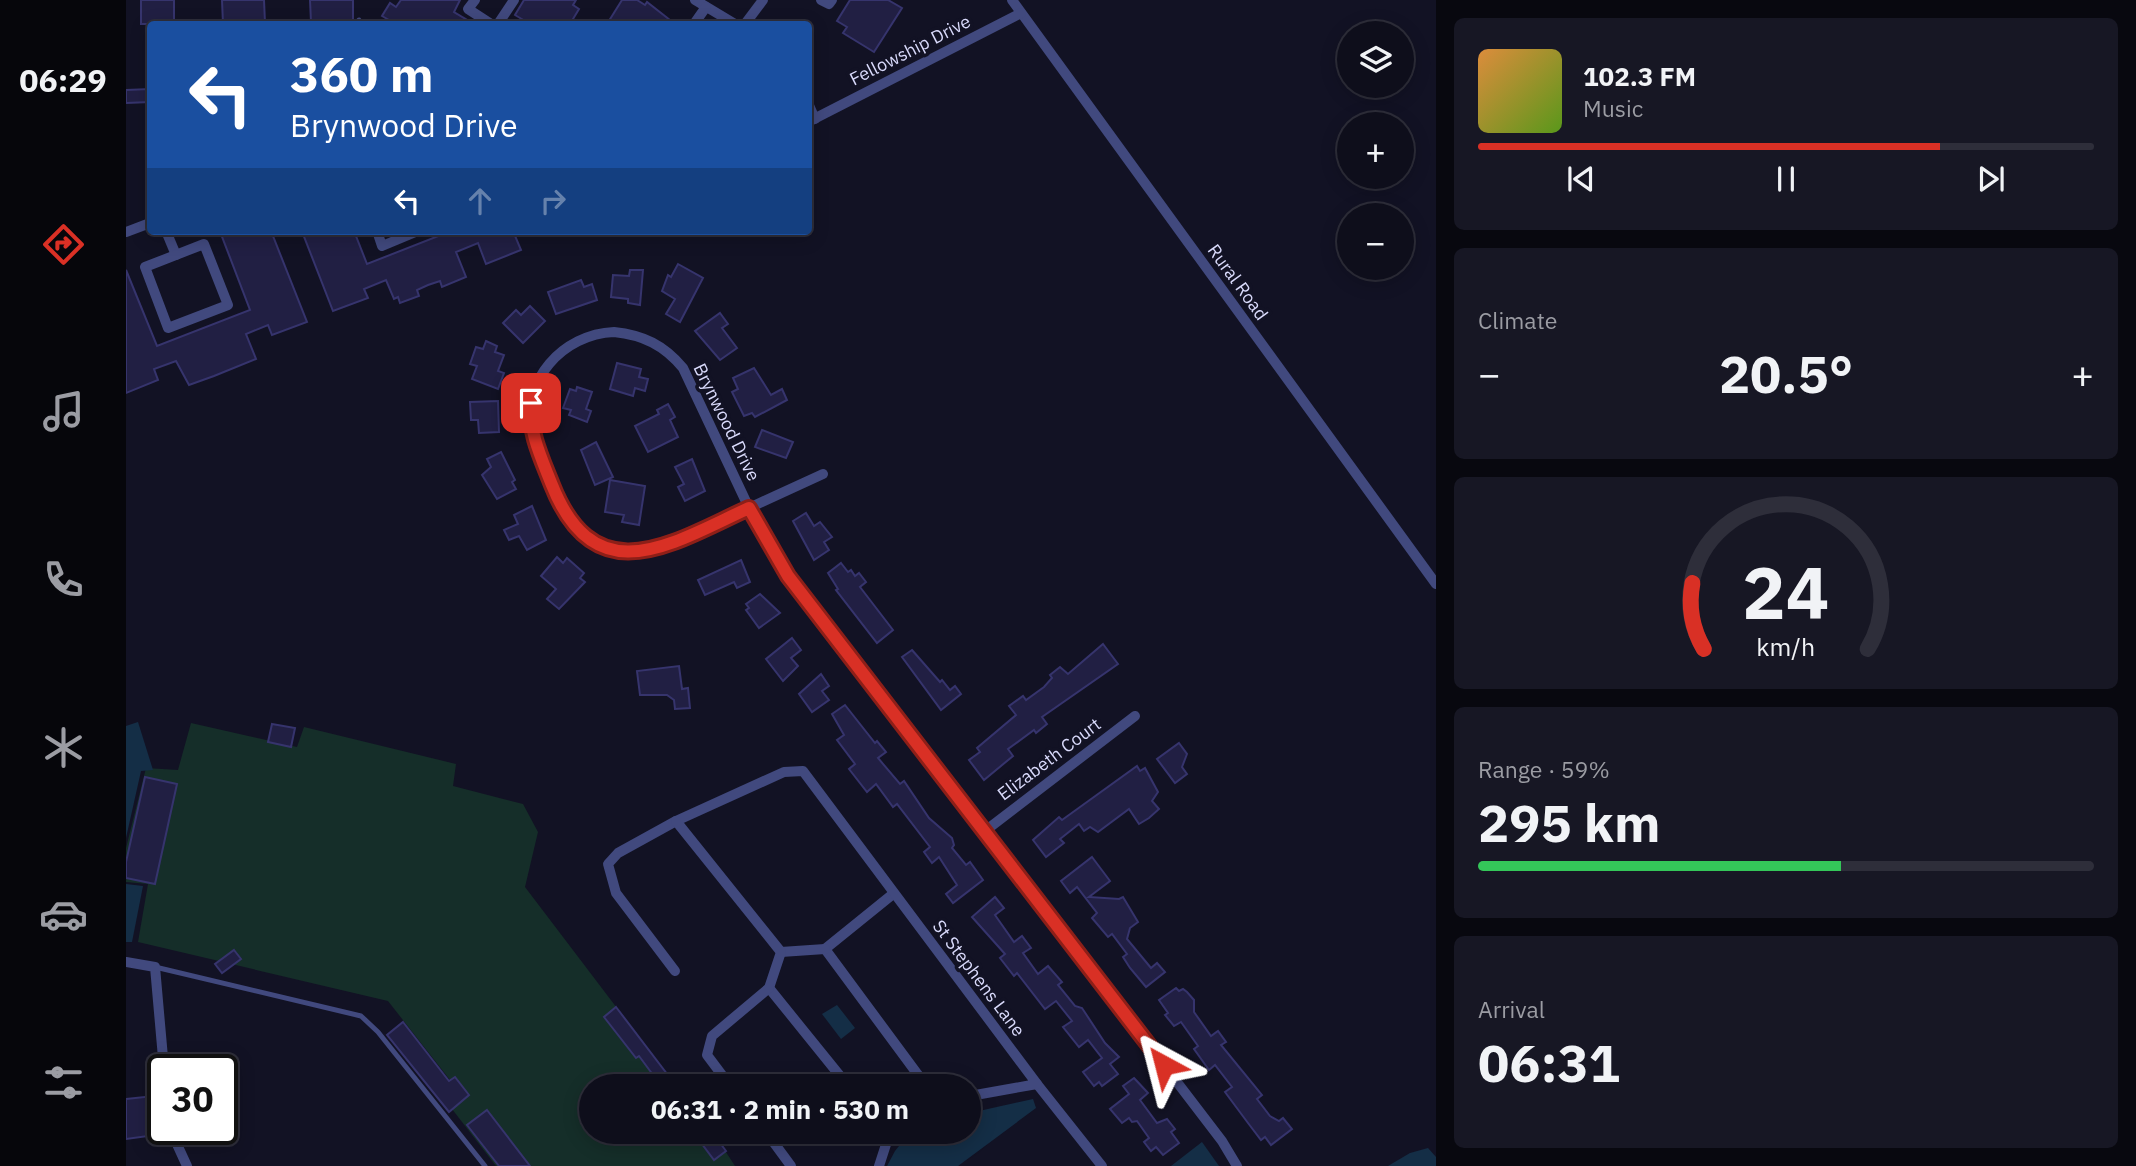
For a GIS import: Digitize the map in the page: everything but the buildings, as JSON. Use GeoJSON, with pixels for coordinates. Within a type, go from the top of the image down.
{"type":"FeatureCollection","features":[{"type":"Feature","properties":{"kind":"street"},"geometry":{"type":"LineString","coordinates":[[475,0],[468,9],[486,21]]}},
{"type":"Feature","properties":{"kind":"street"},"geometry":{"type":"LineString","coordinates":[[500,21],[514,0]]}},
{"type":"Feature","properties":{"kind":"street"},"geometry":{"type":"LineString","coordinates":[[695,0],[730,21]]}},
{"type":"Feature","properties":{"kind":"street"},"geometry":{"type":"LineString","coordinates":[[747,21],[762,0]]}},
{"type":"Feature","properties":{"kind":"street"},"geometry":{"type":"LineString","coordinates":[[821,0],[829,4],[832,0]]}},
{"type":"Feature","properties":{"kind":"street","name":"Rural Road"},"geometry":{"type":"LineString","coordinates":[[1012,0],[1436,584]]}},
{"type":"Feature","properties":{"kind":"street"},"geometry":{"type":"LineString","coordinates":[[696,21],[706,6]]}},
{"type":"Feature","properties":{"kind":"street","name":"Fellowship Drive"},"geometry":{"type":"LineString","coordinates":[[812,121],[1021,13]]}},
{"type":"Feature","properties":{"kind":"street"},"geometry":{"type":"LineString","coordinates":[[126,232],[147,224]]}},
{"type":"Feature","properties":{"kind":"street"},"geometry":{"type":"LineString","coordinates":[[168,235],[176,256]]}},
{"type":"Feature","properties":{"kind":"street"},"geometry":{"type":"LineString","coordinates":[[379,235],[383,246],[409,235]]}},
{"type":"Feature","properties":{"kind":"street"},"geometry":{"type":"LineString","coordinates":[[204,244],[228,306],[168,328],[145,267],[176,256],[204,244]]}},
{"type":"Feature","properties":{"kind":"street","name":"Brynwood Drive"},"geometry":{"type":"LineString","coordinates":[[823,474],[749,508],[664,548],[647,552],[616,550],[587,537],[560,503],[532,434],[531,403],[537,382],[548,363],[573,343],[606,332],[631,334],[660,346],[682,368],[749,508],[788,576],[1222,1141],[1237,1166]]}},
{"type":"Feature","properties":{"kind":"street","name":"Elizabeth Court"},"geometry":{"type":"LineString","coordinates":[[985,831],[1135,716]]}},
{"type":"Feature","properties":{"kind":"street","name":"St Stephens Lane"},"geometry":{"type":"LineString","coordinates":[[675,971],[616,893],[608,864],[618,853],[676,821],[784,772],[803,771],[893,894],[1102,1166]]}},
{"type":"Feature","properties":{"kind":"street"},"geometry":{"type":"LineString","coordinates":[[676,821],[781,952]]}},
{"type":"Feature","properties":{"kind":"street"},"geometry":{"type":"LineString","coordinates":[[781,952],[825,949],[893,894]]}},
{"type":"Feature","properties":{"kind":"street"},"geometry":{"type":"LineString","coordinates":[[825,949],[917,1074]]}},
{"type":"Feature","properties":{"kind":"street"},"geometry":{"type":"LineString","coordinates":[[721,1074],[707,1055],[712,1036],[769,988],[781,952]]}},
{"type":"Feature","properties":{"kind":"street"},"geometry":{"type":"LineString","coordinates":[[126,962],[155,968],[163,1054]]}},
{"type":"Feature","properties":{"kind":"street"},"geometry":{"type":"LineString","coordinates":[[769,988],[838,1074]]}},
{"type":"Feature","properties":{"kind":"street"},"geometry":{"type":"LineString","coordinates":[[981,1094],[1037,1084]]}},
{"type":"Feature","properties":{"kind":"street"},"geometry":{"type":"LineString","coordinates":[[775,1144],[791,1166]]}},
{"type":"Feature","properties":{"kind":"street"},"geometry":{"type":"LineString","coordinates":[[879,1166],[884,1144]]}},
{"type":"Feature","properties":{"kind":"street"},"geometry":{"type":"LineString","coordinates":[[177,1145],[187,1166]]}},
{"type":"Feature","properties":{"kind":"lane"},"geometry":{"type":"LineString","coordinates":[[155,968],[361,1016],[378,1032],[485,1166]]}},
{"type":"Feature","properties":{"kind":"green space"},"geometry":{"type":"Polygon","coordinates":[[[191,723],[297,747],[304,727],[456,764],[453,786],[523,804],[538,832],[525,887],[667,1074],[579,1074],[579,1144],[721,1144],[735,1166],[496,1166],[452,1109],[465,1099],[388,1001],[138,942],[148,884],[126,882],[126,848],[146,768],[178,770],[191,723]]]}},
{"type":"Feature","properties":{"kind":"water"},"geometry":{"type":"Polygon","coordinates":[[[138,722],[153,770],[141,771],[126,838],[126,726],[138,722]]]}},
{"type":"Feature","properties":{"kind":"water"},"geometry":{"type":"Polygon","coordinates":[[[126,884],[143,886],[132,942],[126,942],[126,884]]]}},
{"type":"Feature","properties":{"kind":"water"},"geometry":{"type":"Polygon","coordinates":[[[837,1005],[855,1028],[841,1039],[822,1014],[837,1005]]]}},
{"type":"Feature","properties":{"kind":"water"},"geometry":{"type":"Polygon","coordinates":[[[1033,1099],[1036,1108],[958,1166],[887,1166],[901,1144],[981,1144],[981,1111],[1033,1099]]]}},
{"type":"Feature","properties":{"kind":"water"},"geometry":{"type":"Polygon","coordinates":[[[1202,1142],[1219,1166],[1171,1166],[1202,1142]]]}},
{"type":"Feature","properties":{"kind":"water"},"geometry":{"type":"Polygon","coordinates":[[[1428,1148],[1436,1157],[1436,1166],[1388,1166],[1410,1153],[1428,1148]]]}},
{"type":"Feature","properties":{"kind":"route"},"geometry":{"type":"LineString","coordinates":[[531,403],[532,434],[560,503],[576,527],[602,545],[630,552],[664,548],[749,508],[788,576],[1164,1065]]}}]}
